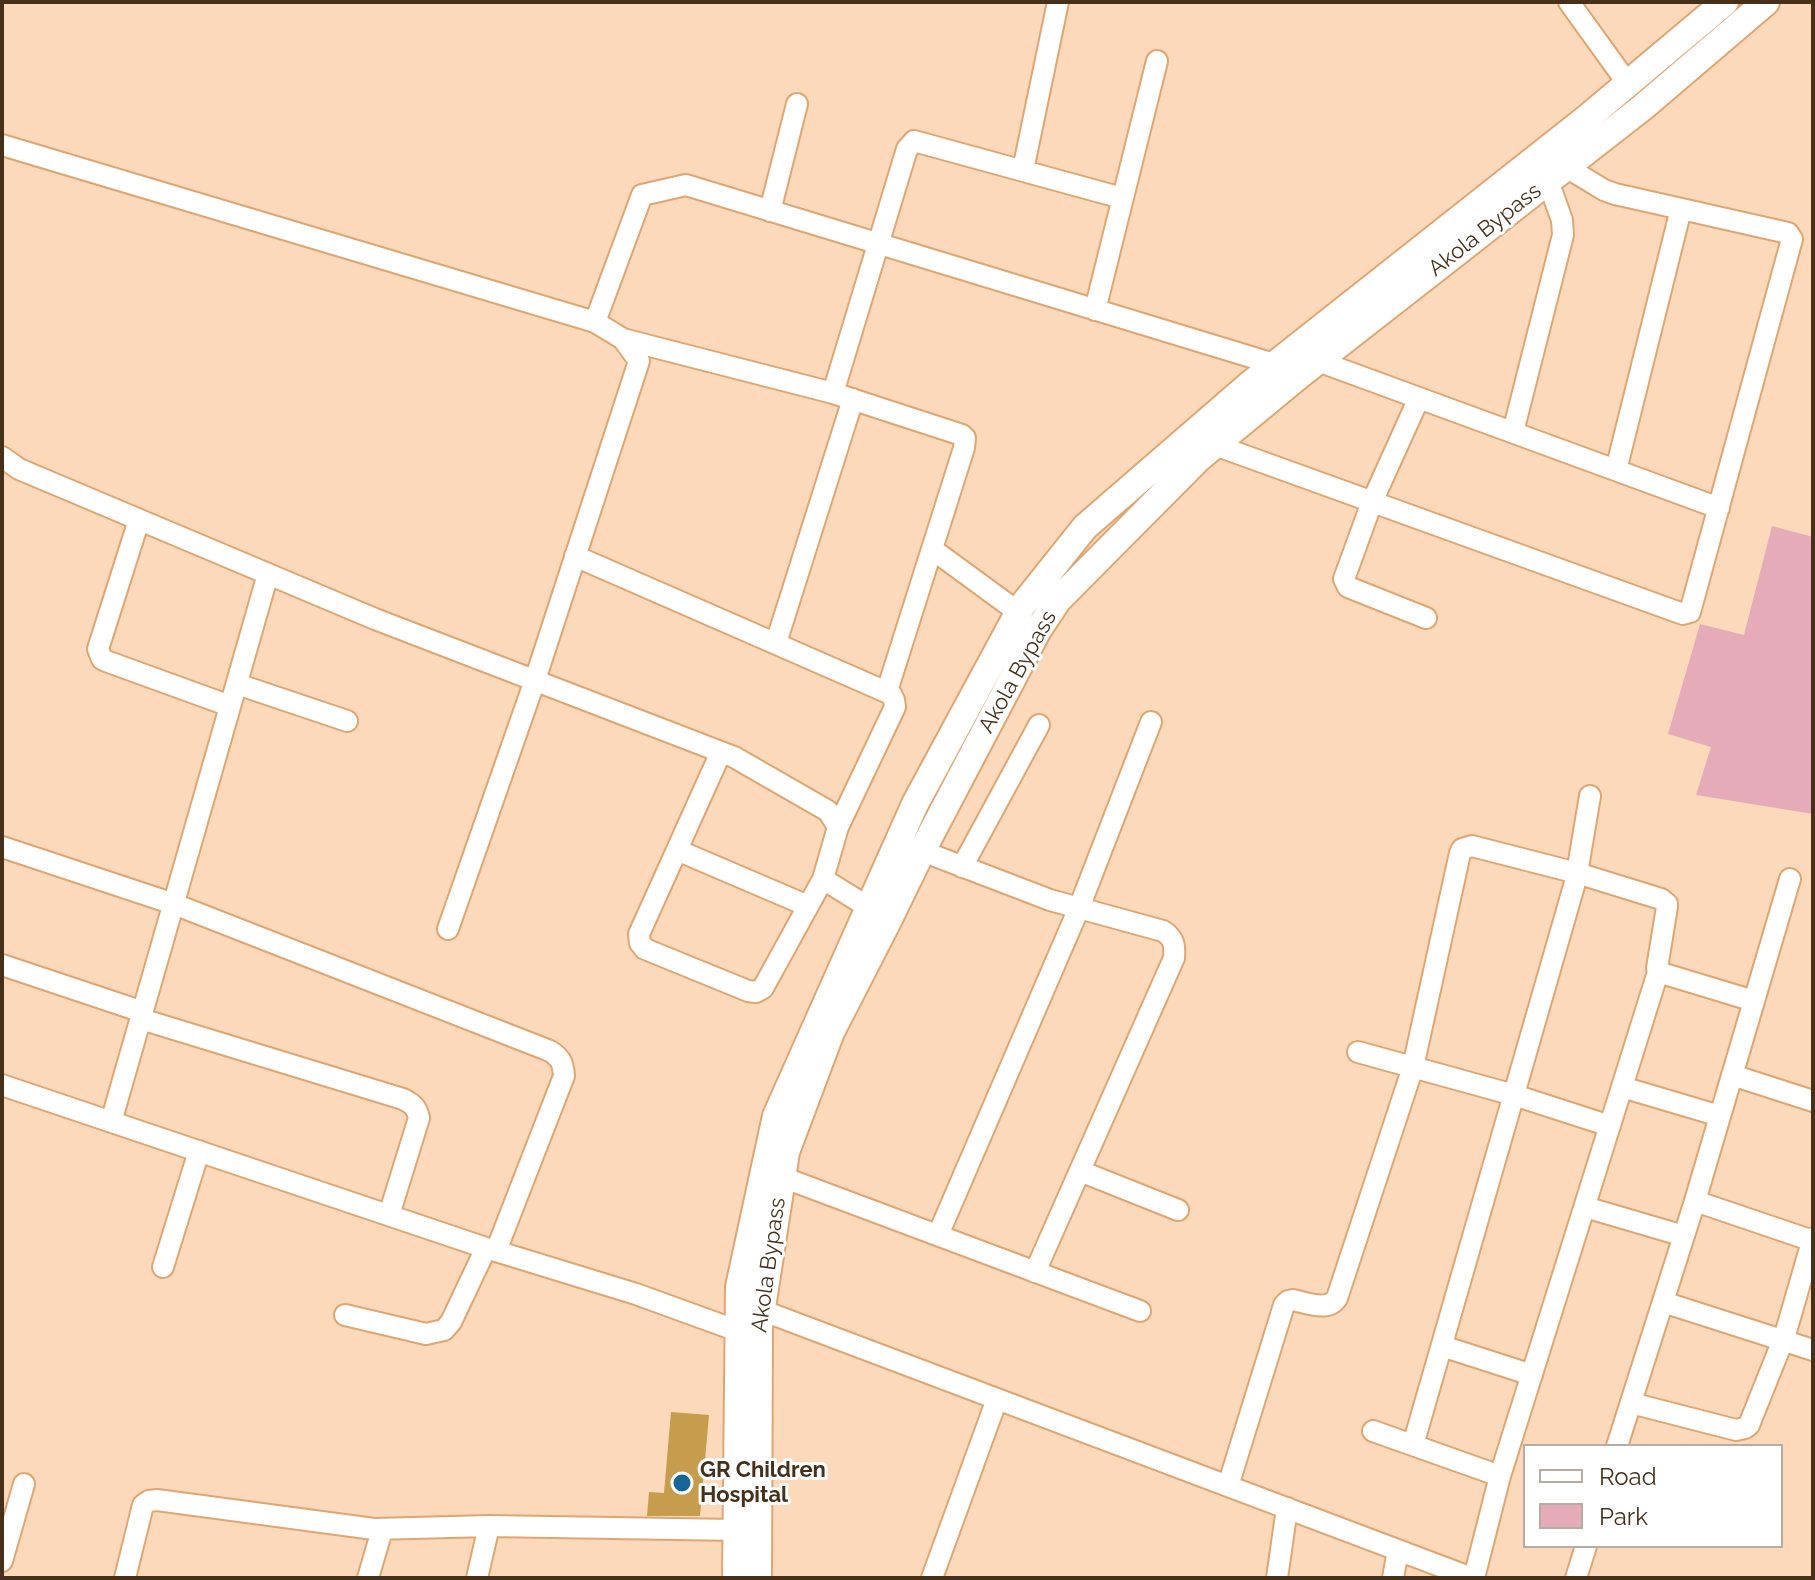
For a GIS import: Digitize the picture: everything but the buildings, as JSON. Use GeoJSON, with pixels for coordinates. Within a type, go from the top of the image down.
{"type":"FeatureCollection","features":[{"type":"Feature","properties":{"kind":"main road","name":"Akola Bypass"},"geometry":{"type":"LineString","coordinates":[[736,1578],[740,1275],[776,1116],[917,798],[1018,612],[1085,527],[1274,364],[1554,165],[1643,107],[1766,2]]}},
{"type":"Feature","properties":{"kind":"main road","name":"Akola Bypass"},"geometry":{"type":"LineString","coordinates":[[758,1578],[757,1358],[761,1310],[786,1152],[831,1032],[1038,630],[1058,600],[1198,459],[1554,165],[1628,84],[1716,5]]}},
{"type":"Feature","properties":{"kind":"main road"},"geometry":{"type":"LineString","coordinates":[[1249,385],[1272,398]]}},
{"type":"Feature","properties":{"kind":"street"},"geometry":{"type":"LineString","coordinates":[[1023,170],[1058,2]]}},
{"type":"Feature","properties":{"kind":"street"},"geometry":{"type":"LineString","coordinates":[[1569,2],[1628,84]]}},
{"type":"Feature","properties":{"kind":"street"},"geometry":{"type":"LineString","coordinates":[[1095,310],[1157,61]]}},
{"type":"Feature","properties":{"kind":"street"},"geometry":{"type":"LineString","coordinates":[[770,211],[797,104]]}},
{"type":"Feature","properties":{"kind":"street"},"geometry":{"type":"LineString","coordinates":[[776,643],[843,396],[879,244],[907,149],[914,141],[1122,198]]}},
{"type":"Feature","properties":{"kind":"street"},"geometry":{"type":"LineString","coordinates":[[2,145],[595,322],[623,339],[843,396],[962,435],[965,438],[964,448],[887,691]]}},
{"type":"Feature","properties":{"kind":"street"},"geometry":{"type":"LineString","coordinates":[[1215,445],[1687,614],[1692,609],[1792,239],[1788,233],[1609,192],[1554,165]]}},
{"type":"Feature","properties":{"kind":"street"},"geometry":{"type":"LineString","coordinates":[[1513,432],[1563,235],[1554,165]]}},
{"type":"Feature","properties":{"kind":"street"},"geometry":{"type":"LineString","coordinates":[[595,322],[642,195],[686,185],[1274,364]]}},
{"type":"Feature","properties":{"kind":"street"},"geometry":{"type":"LineString","coordinates":[[1616,470],[1681,209]]}},
{"type":"Feature","properties":{"kind":"street"},"geometry":{"type":"LineString","coordinates":[[448,929],[535,680],[639,361],[623,339]]}},
{"type":"Feature","properties":{"kind":"street"},"geometry":{"type":"LineString","coordinates":[[1318,361],[1719,508]]}},
{"type":"Feature","properties":{"kind":"street"},"geometry":{"type":"LineString","coordinates":[[1419,398],[1372,502],[1344,579],[1348,587],[1426,618]]}},
{"type":"Feature","properties":{"kind":"street"},"geometry":{"type":"LineString","coordinates":[[2,457],[19,469],[375,619],[734,757],[828,811],[838,827]]}},
{"type":"Feature","properties":{"kind":"street"},"geometry":{"type":"LineString","coordinates":[[139,520],[98,649],[99,655],[106,661],[230,706]]}},
{"type":"Feature","properties":{"kind":"street"},"geometry":{"type":"LineString","coordinates":[[932,549],[1018,612]]}},
{"type":"Feature","properties":{"kind":"street"},"geometry":{"type":"LineString","coordinates":[[575,556],[887,691],[894,700],[895,707],[838,827],[823,879],[763,988],[756,992],[645,949],[640,943],[639,934],[721,752]]}},
{"type":"Feature","properties":{"kind":"street"},"geometry":{"type":"LineString","coordinates":[[111,1122],[268,574]]}},
{"type":"Feature","properties":{"kind":"street"},"geometry":{"type":"LineString","coordinates":[[237,684],[347,721]]}},
{"type":"Feature","properties":{"kind":"street"},"geometry":{"type":"LineString","coordinates":[[938,1235],[1079,908],[1151,722]]}},
{"type":"Feature","properties":{"kind":"street"},"geometry":{"type":"LineString","coordinates":[[962,867],[1039,725]]}},
{"type":"Feature","properties":{"kind":"street"},"geometry":{"type":"LineString","coordinates":[[1413,1445],[1577,873],[1590,796]]}},
{"type":"Feature","properties":{"kind":"street"},"geometry":{"type":"LineString","coordinates":[[761,1310],[1228,1486],[1287,1508],[1398,1550],[1473,1578],[1500,1476],[1658,972],[1667,904],[1661,899],[1472,846],[1462,849],[1413,1067],[1337,1298],[1335,1303],[1328,1306],[1293,1300],[1284,1305],[1228,1486]]}},
{"type":"Feature","properties":{"kind":"street"},"geometry":{"type":"LineString","coordinates":[[2,847],[174,904],[558,1056],[563,1064],[564,1076],[491,1250],[451,1322],[444,1330],[426,1334],[345,1315]]}},
{"type":"Feature","properties":{"kind":"street"},"geometry":{"type":"LineString","coordinates":[[677,850],[808,906]]}},
{"type":"Feature","properties":{"kind":"street"},"geometry":{"type":"LineString","coordinates":[[922,851],[1050,900],[1163,931],[1171,936],[1175,946],[1174,958],[1035,1272]]}},
{"type":"Feature","properties":{"kind":"street"},"geometry":{"type":"LineString","coordinates":[[823,879],[868,907]]}},
{"type":"Feature","properties":{"kind":"street"},"geometry":{"type":"LineString","coordinates":[[1618,1444],[1695,1201],[1790,879]]}},
{"type":"Feature","properties":{"kind":"street"},"geometry":{"type":"LineString","coordinates":[[2,965],[142,1016],[412,1103],[419,1118],[389,1215]]}},
{"type":"Feature","properties":{"kind":"street"},"geometry":{"type":"LineString","coordinates":[[1658,972],[1754,1001]]}},
{"type":"Feature","properties":{"kind":"street"},"geometry":{"type":"LineString","coordinates":[[1358,1052],[1514,1095],[1610,1126]]}},
{"type":"Feature","properties":{"kind":"street"},"geometry":{"type":"LineString","coordinates":[[1732,1075],[1813,1101]]}},
{"type":"Feature","properties":{"kind":"street"},"geometry":{"type":"LineString","coordinates":[[2,1085],[491,1250],[636,1294],[738,1331]]}},
{"type":"Feature","properties":{"kind":"street"},"geometry":{"type":"LineString","coordinates":[[1622,1087],[1720,1116]]}},
{"type":"Feature","properties":{"kind":"street"},"geometry":{"type":"LineString","coordinates":[[163,1267],[199,1151]]}},
{"type":"Feature","properties":{"kind":"street"},"geometry":{"type":"LineString","coordinates":[[1080,1171],[1178,1210]]}},
{"type":"Feature","properties":{"kind":"street"},"geometry":{"type":"LineString","coordinates":[[782,1177],[1140,1311]]}},
{"type":"Feature","properties":{"kind":"street"},"geometry":{"type":"LineString","coordinates":[[1631,1403],[1736,1430],[1745,1428],[1749,1425],[1783,1340],[1813,1240],[1695,1201]]}},
{"type":"Feature","properties":{"kind":"street"},"geometry":{"type":"LineString","coordinates":[[1585,1207],[1684,1236]]}},
{"type":"Feature","properties":{"kind":"street"},"geometry":{"type":"LineString","coordinates":[[1663,1302],[1813,1350]]}},
{"type":"Feature","properties":{"kind":"street"},"geometry":{"type":"LineString","coordinates":[[1442,1346],[1532,1375]]}},
{"type":"Feature","properties":{"kind":"street"},"geometry":{"type":"LineString","coordinates":[[932,1578],[997,1399]]}},
{"type":"Feature","properties":{"kind":"street"},"geometry":{"type":"LineString","coordinates":[[1373,1431],[1500,1476]]}},
{"type":"Feature","properties":{"kind":"street"},"geometry":{"type":"LineString","coordinates":[[2,1561],[24,1484]]}},
{"type":"Feature","properties":{"kind":"street"},"geometry":{"type":"LineString","coordinates":[[125,1578],[143,1505],[157,1500],[382,1530],[489,1526],[736,1530]]}},
{"type":"Feature","properties":{"kind":"street"},"geometry":{"type":"LineString","coordinates":[[1277,1578],[1287,1508]]}},
{"type":"Feature","properties":{"kind":"street"},"geometry":{"type":"LineString","coordinates":[[477,1578],[489,1526]]}},
{"type":"Feature","properties":{"kind":"street"},"geometry":{"type":"LineString","coordinates":[[368,1578],[382,1530]]}},
{"type":"Feature","properties":{"kind":"street"},"geometry":{"type":"LineString","coordinates":[[1576,1578],[1585,1548]]}},
{"type":"Feature","properties":{"kind":"street"},"geometry":{"type":"LineString","coordinates":[[1393,1578],[1398,1550]]}},
{"type":"Feature","properties":{"kind":"green space"},"geometry":{"type":"Polygon","coordinates":[[[1772,526],[1813,537],[1813,814],[1696,795],[1711,747],[1668,734],[1700,624],[1744,635],[1772,526]]]}},
{"type":"Feature","properties":{"kind":"place","name":"GR Children Hospital"},"geometry":{"type":"Point","coordinates":[682,1483]}}]}
